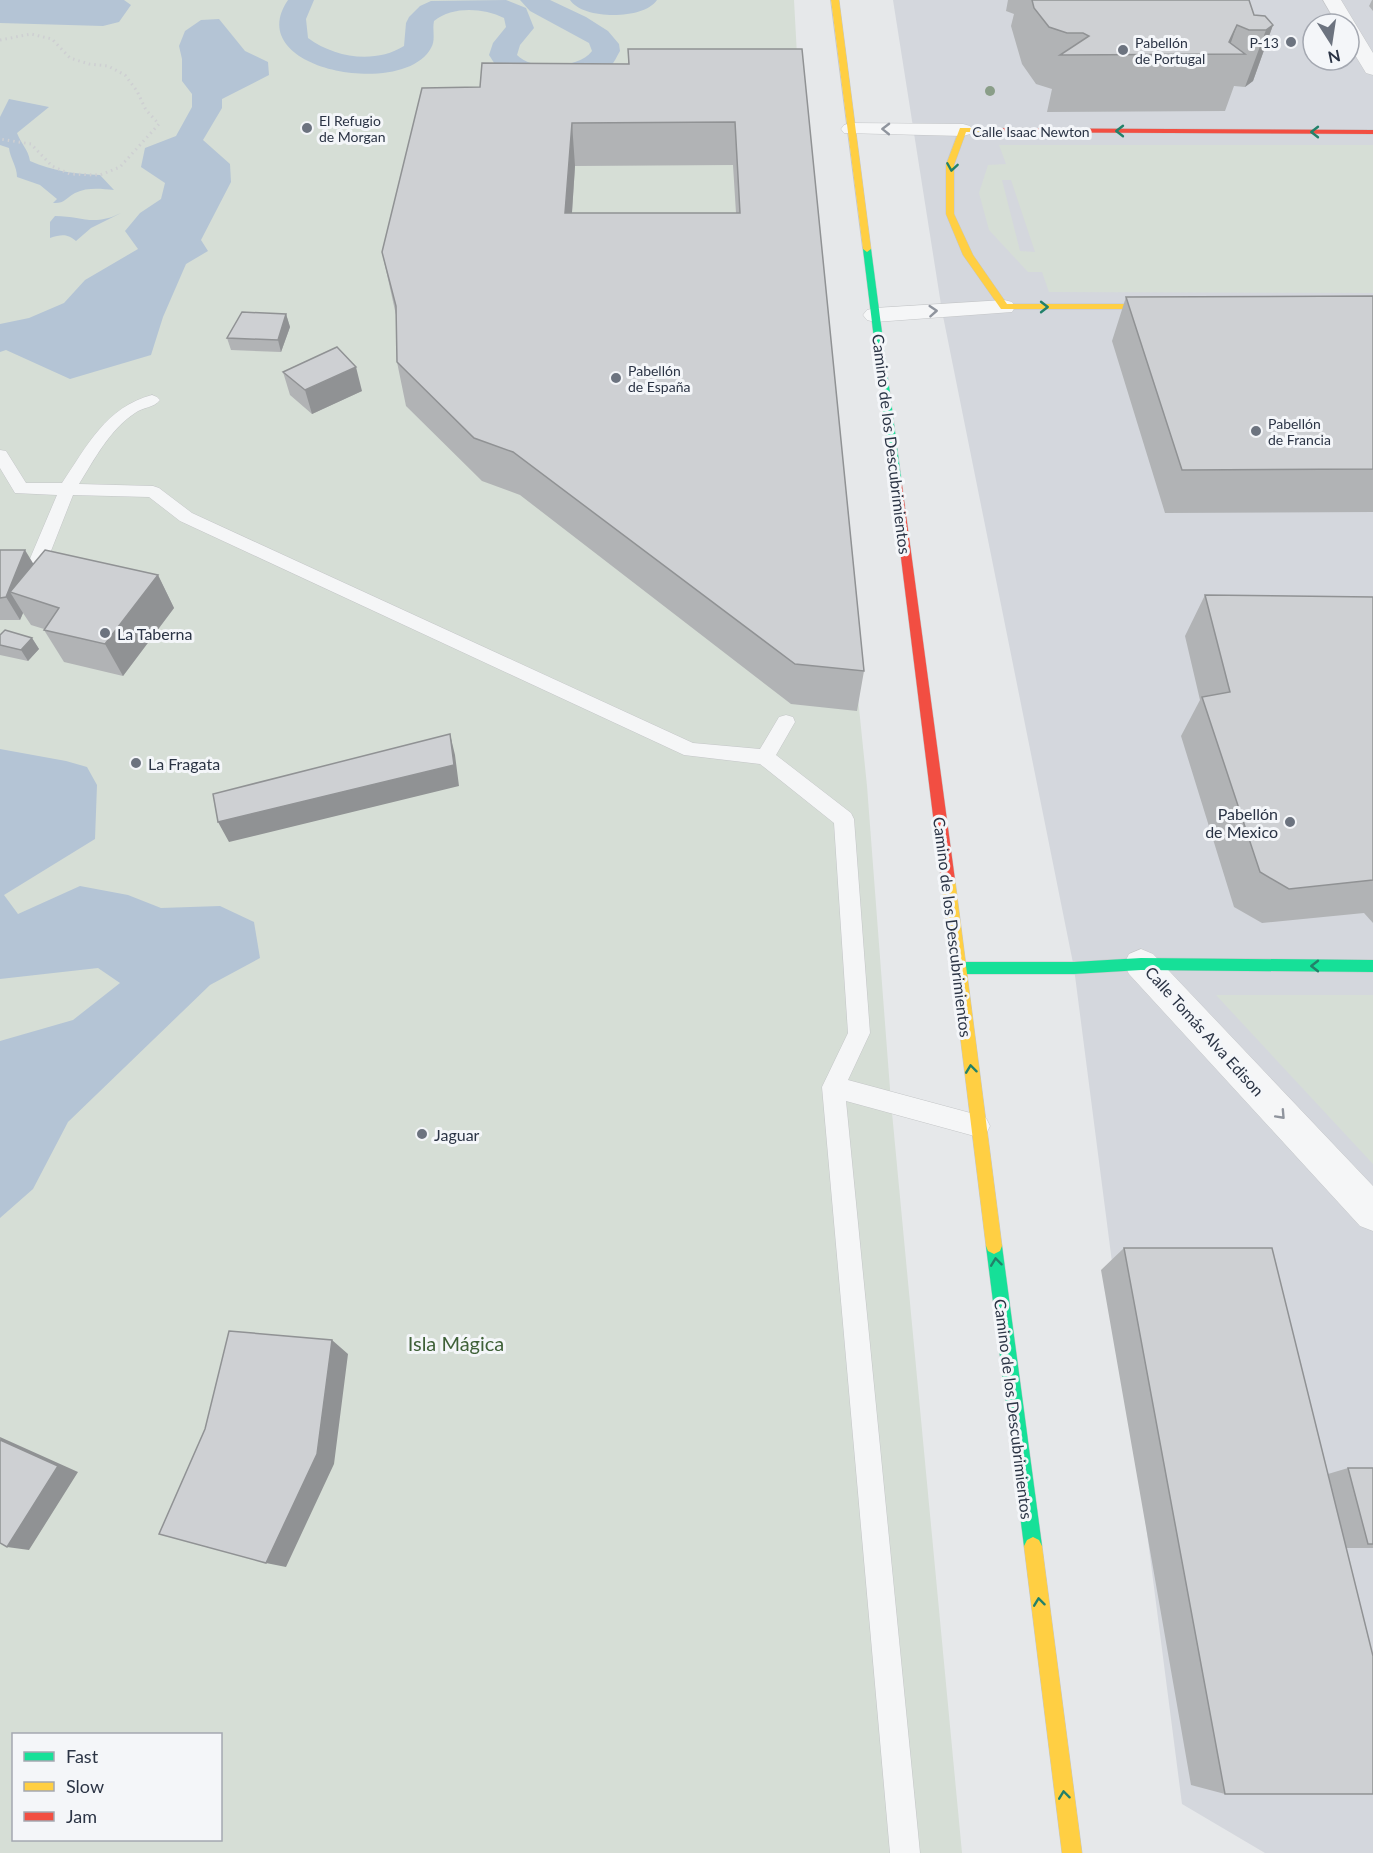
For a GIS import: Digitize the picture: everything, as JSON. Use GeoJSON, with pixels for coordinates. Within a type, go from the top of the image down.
{"type":"FeatureCollection","features":[{"type":"Feature","properties":{"kind":"street","name":"Camino de los Descubrimientos"},"geometry":{"type":"LineString","coordinates":[[835,0],[1072,1853]]}},
{"type":"Feature","properties":{"kind":"street"},"geometry":{"type":"LineString","coordinates":[[1361,49],[1373,69]]}},
{"type":"Feature","properties":{"kind":"street"},"geometry":{"type":"LineString","coordinates":[[851,129],[963,130]]}},
{"type":"Feature","properties":{"kind":"street","name":"Calle Isaac Newton"},"geometry":{"type":"LineString","coordinates":[[1004,307],[968,255],[950,214],[950,165],[963,130],[1373,132]]}},
{"type":"Feature","properties":{"kind":"street"},"geometry":{"type":"LineString","coordinates":[[875,315],[1004,307],[1182,308]]}},
{"type":"Feature","properties":{"kind":"street"},"geometry":{"type":"LineString","coordinates":[[959,968],[1074,968],[1142,964]]}},
{"type":"Feature","properties":{"kind":"street","name":"Calle Tomás Alva Edison"},"geometry":{"type":"LineString","coordinates":[[1142,964],[1373,966]]}},
{"type":"Feature","properties":{"kind":"street","name":"Calle Tomás Alva Edison"},"geometry":{"type":"LineString","coordinates":[[1142,964],[1373,1213]]}},
{"type":"Feature","properties":{"kind":"lane"},"geometry":{"type":"LineString","coordinates":[[38,561],[67,489],[103,434],[129,409],[152,400]]}},
{"type":"Feature","properties":{"kind":"lane"},"geometry":{"type":"LineString","coordinates":[[0,455],[21,489],[153,492],[186,517],[691,750],[765,758],[844,819],[859,1033],[833,1087],[905,1853]]}},
{"type":"Feature","properties":{"kind":"lane"},"geometry":{"type":"LineString","coordinates":[[765,758],[786,722]]}},
{"type":"Feature","properties":{"kind":"lane"},"geometry":{"type":"LineString","coordinates":[[833,1087],[978,1126]]}},
{"type":"Feature","properties":{"kind":"shaded area"},"geometry":{"type":"Polygon","coordinates":[[[893,0],[1373,0],[1373,1853],[1265,1853],[1182,1804],[1074,968],[942,311],[893,0]]]}},
{"type":"Feature","properties":{"kind":"green space","name":"Isla Mágica"},"geometry":{"type":"Polygon","coordinates":[[[0,0],[794,0],[799,92],[867,786],[891,1102],[962,1853],[0,1853],[0,0]]]}},
{"type":"Feature","properties":{"kind":"green space"},"geometry":{"type":"Polygon","coordinates":[[[999,145],[1373,145],[1373,293],[1049,292],[1042,272],[1028,272],[989,230],[979,193],[988,165],[1006,164],[999,145]],[[1002,180],[1020,251],[1035,252],[1011,180],[1002,180]]]}},
{"type":"Feature","properties":{"kind":"green space"},"geometry":{"type":"Polygon","coordinates":[[[1216,995],[1373,995],[1373,1164],[1216,995]]]}},
{"type":"Feature","properties":{"kind":"water"},"geometry":{"type":"Polygon","coordinates":[[[0,0],[124,0],[131,5],[119,22],[103,26],[0,23],[0,0]]]}},
{"type":"Feature","properties":{"kind":"water"},"geometry":{"type":"Polygon","coordinates":[[[219,19],[245,51],[268,62],[269,75],[222,99],[222,108],[203,140],[230,164],[231,182],[201,240],[208,251],[186,264],[163,317],[151,355],[70,379],[6,350],[0,352],[0,324],[29,318],[64,303],[85,280],[138,249],[125,231],[140,213],[161,199],[165,183],[141,167],[145,148],[176,136],[192,107],[192,94],[182,81],[182,59],[179,46],[185,31],[201,20],[219,19]]]}},
{"type":"Feature","properties":{"kind":"water"},"geometry":{"type":"Polygon","coordinates":[[[9,99],[49,107],[17,133],[30,161],[64,171],[100,175],[114,190],[85,190],[75,193],[62,202],[53,203],[57,199],[40,185],[17,177],[9,148],[0,145],[0,117],[9,99]]]}},
{"type":"Feature","properties":{"kind":"water"},"geometry":{"type":"Polygon","coordinates":[[[121,213],[91,228],[76,241],[63,235],[50,238],[50,222],[55,216],[95,220],[121,213]]]}},
{"type":"Feature","properties":{"kind":"water"},"geometry":{"type":"Polygon","coordinates":[[[0,749],[87,767],[97,785],[95,839],[4,895],[18,914],[80,886],[128,895],[161,908],[220,906],[254,922],[260,958],[210,985],[68,1122],[33,1189],[0,1218],[0,1041],[73,1020],[120,983],[98,968],[0,979],[0,749]]]}},
{"type":"Feature","properties":{"kind":"building"},"geometry":{"type":"Polygon","coordinates":[[[1032,0],[1249,0],[1254,15],[1265,16],[1273,25],[1266,30],[1249,30],[1237,25],[1229,42],[1245,54],[1060,55],[1089,36],[1083,33],[1067,33],[1049,27],[1034,8],[1032,0]]]}},
{"type":"Feature","properties":{"kind":"building","name":"Pabellón de España"},"geometry":{"type":"Polygon","coordinates":[[[628,49],[802,49],[864,671],[795,664],[513,452],[474,438],[397,362],[396,306],[382,252],[422,88],[480,87],[482,63],[629,64],[628,49]],[[735,122],[572,123],[565,213],[740,213],[735,122]]]}},
{"type":"Feature","properties":{"kind":"building","name":"Pabellón de Francia"},"geometry":{"type":"Polygon","coordinates":[[[1373,296],[1373,469],[1182,470],[1126,297],[1373,296]]]}},
{"type":"Feature","properties":{"kind":"building"},"geometry":{"type":"Polygon","coordinates":[[[242,312],[286,314],[278,340],[227,338],[242,312]]]}},
{"type":"Feature","properties":{"kind":"building"},"geometry":{"type":"Polygon","coordinates":[[[337,347],[356,367],[305,390],[283,372],[337,347]]]}},
{"type":"Feature","properties":{"kind":"building"},"geometry":{"type":"Polygon","coordinates":[[[0,550],[25,550],[6,597],[0,598],[0,550]]]}},
{"type":"Feature","properties":{"kind":"building"},"geometry":{"type":"Polygon","coordinates":[[[45,550],[158,575],[105,644],[44,630],[59,608],[10,592],[45,550]]]}},
{"type":"Feature","properties":{"kind":"building","name":"Pabellón de Mexico"},"geometry":{"type":"Polygon","coordinates":[[[1205,595],[1373,597],[1373,880],[1289,889],[1260,872],[1202,697],[1230,692],[1205,595]]]}},
{"type":"Feature","properties":{"kind":"building"},"geometry":{"type":"Polygon","coordinates":[[[5,630],[32,638],[21,650],[0,645],[0,635],[5,630]]]}},
{"type":"Feature","properties":{"kind":"building"},"geometry":{"type":"Polygon","coordinates":[[[450,734],[454,765],[218,822],[213,794],[450,734]]]}},
{"type":"Feature","properties":{"kind":"building"},"geometry":{"type":"Polygon","coordinates":[[[1124,1248],[1272,1248],[1373,1656],[1373,1794],[1225,1794],[1124,1248]]]}},
{"type":"Feature","properties":{"kind":"building"},"geometry":{"type":"Polygon","coordinates":[[[229,1331],[332,1340],[317,1454],[266,1563],[159,1534],[205,1429],[229,1331]]]}},
{"type":"Feature","properties":{"kind":"building"},"geometry":{"type":"Polygon","coordinates":[[[0,1440],[58,1466],[7,1547],[0,1543],[0,1440]]]}},
{"type":"Feature","properties":{"kind":"building"},"geometry":{"type":"Polygon","coordinates":[[[1348,1468],[1373,1468],[1373,1544],[1368,1544],[1348,1468]]]}},
{"type":"Feature","properties":{"kind":"waterway"},"geometry":{"type":"LineString","coordinates":[[301,0],[292,24],[293,34],[300,45],[325,57],[350,64],[377,65],[403,59],[418,47],[419,29],[423,17],[441,7],[470,2],[498,6],[516,14],[520,28],[507,43],[503,55],[516,68],[537,72],[566,72],[592,66],[601,60],[606,51],[605,44],[598,37],[533,0]]}},
{"type":"Feature","properties":{"kind":"waterway"},"geometry":{"type":"LineString","coordinates":[[583,0],[606,7],[629,5],[644,0]]}},
{"type":"Feature","properties":{"kind":"railway"},"geometry":{"type":"LineString","coordinates":[[0,40],[31,34],[52,39],[70,58],[89,64],[108,66],[125,75],[137,91],[146,110],[159,124],[120,167],[100,175],[70,174],[52,166],[31,144],[0,139]]}},
{"type":"Feature","properties":{"kind":"traffic: fast"},"geometry":{"type":"LineString","coordinates":[[867,249],[897,485]]}},
{"type":"Feature","properties":{"kind":"traffic: fast"},"geometry":{"type":"LineString","coordinates":[[959,968],[1074,968],[1141,964],[1373,966]]}},
{"type":"Feature","properties":{"kind":"traffic: fast"},"geometry":{"type":"LineString","coordinates":[[994,1246],[1033,1546]]}},
{"type":"Feature","properties":{"kind":"traffic: slow"},"geometry":{"type":"LineString","coordinates":[[835,0],[867,249]]}},
{"type":"Feature","properties":{"kind":"traffic: slow"},"geometry":{"type":"LineString","coordinates":[[988,130],[963,130],[950,165],[950,214],[968,255],[1004,307],[1167,307]]}},
{"type":"Feature","properties":{"kind":"traffic: slow"},"geometry":{"type":"LineString","coordinates":[[948,880],[994,1246]]}},
{"type":"Feature","properties":{"kind":"traffic: slow"},"geometry":{"type":"LineString","coordinates":[[1033,1546],[1072,1853]]}},
{"type":"Feature","properties":{"kind":"traffic: jam"},"geometry":{"type":"LineString","coordinates":[[988,130],[1373,132]]}},
{"type":"Feature","properties":{"kind":"traffic: jam"},"geometry":{"type":"LineString","coordinates":[[897,485],[948,880]]}},
{"type":"Feature","properties":{"kind":"place","name":"P-13"},"geometry":{"type":"Point","coordinates":[1291,42]}},
{"type":"Feature","properties":{"kind":"place","name":"Pabellón de Portugal"},"geometry":{"type":"Point","coordinates":[1123,50]}},
{"type":"Feature","properties":{"kind":"place","name":"El Refugio de Morgan"},"geometry":{"type":"Point","coordinates":[307,128]}},
{"type":"Feature","properties":{"kind":"place","name":"Pabellón de España"},"geometry":{"type":"Point","coordinates":[616,378]}},
{"type":"Feature","properties":{"kind":"place","name":"Pabellón de Francia"},"geometry":{"type":"Point","coordinates":[1256,431]}},
{"type":"Feature","properties":{"kind":"place","name":"La Taberna"},"geometry":{"type":"Point","coordinates":[105,633]}},
{"type":"Feature","properties":{"kind":"place","name":"La Fragata"},"geometry":{"type":"Point","coordinates":[136,763]}},
{"type":"Feature","properties":{"kind":"place","name":"Pabellón de Mexico"},"geometry":{"type":"Point","coordinates":[1290,822]}},
{"type":"Feature","properties":{"kind":"place","name":"Jaguar"},"geometry":{"type":"Point","coordinates":[422,1134]}}]}
